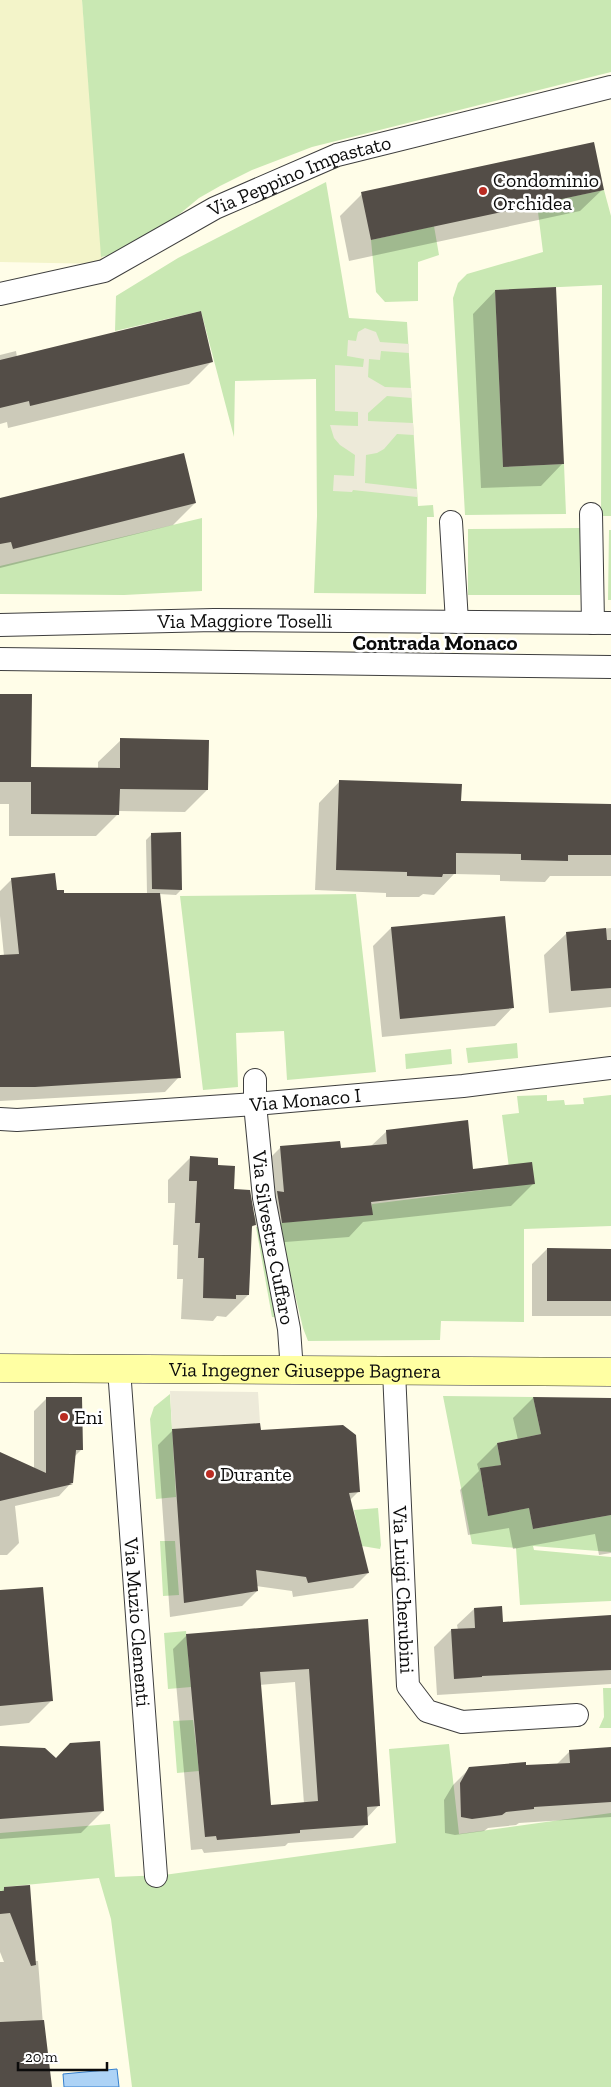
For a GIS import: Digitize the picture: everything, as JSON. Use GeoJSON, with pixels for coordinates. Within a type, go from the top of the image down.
{"type":"FeatureCollection","features":[{"type":"Feature","properties":{"kind":"main road","name":"Via Ingegner Giuseppe Bagnera"},"geometry":{"type":"LineString","coordinates":[[0,1368],[611,1372]]}},
{"type":"Feature","properties":{"kind":"street","name":"Via Peppino Impastato"},"geometry":{"type":"LineString","coordinates":[[0,294],[104,271],[215,208],[337,155],[611,87]]}},
{"type":"Feature","properties":{"kind":"street"},"geometry":{"type":"LineString","coordinates":[[591,514],[602,623]]}},
{"type":"Feature","properties":{"kind":"street"},"geometry":{"type":"LineString","coordinates":[[452,522],[457,622]]}},
{"type":"Feature","properties":{"kind":"street","name":"Via Maggiore Toselli"},"geometry":{"type":"LineString","coordinates":[[0,625],[214,620],[602,623]]}},
{"type":"Feature","properties":{"kind":"street","name":"Via Maggiore Toselli"},"geometry":{"type":"LineString","coordinates":[[0,659],[611,667]]}},
{"type":"Feature","properties":{"kind":"street","name":"Via Monaco I"},"geometry":{"type":"LineString","coordinates":[[0,1119],[17,1120],[255,1104],[463,1086],[611,1068]]}},
{"type":"Feature","properties":{"kind":"street","name":"Via Silvestre Cuffaro"},"geometry":{"type":"LineString","coordinates":[[255,1080],[255,1104],[264,1198],[289,1329],[292,1371]]}},
{"type":"Feature","properties":{"kind":"street","name":"Via Muzio Clementi"},"geometry":{"type":"LineString","coordinates":[[119,1369],[156,1876]]}},
{"type":"Feature","properties":{"kind":"street","name":"Via Luigi Cherubini"},"geometry":{"type":"LineString","coordinates":[[394,1371],[408,1686],[427,1711],[462,1722],[577,1715]]}},
{"type":"Feature","properties":{"kind":"green space"},"geometry":{"type":"Polygon","coordinates":[[[0,0],[82,0],[103,264],[0,262],[0,0]]]}},
{"type":"Feature","properties":{"kind":"green space"},"geometry":{"type":"Polygon","coordinates":[[[82,0],[611,0],[611,72],[312,147],[252,170],[220,186],[199,198],[165,226],[116,254],[101,257],[82,0]]]}},
{"type":"Feature","properties":{"kind":"green space"},"geometry":{"type":"Polygon","coordinates":[[[326,182],[349,318],[407,322],[418,506],[433,505],[434,517],[427,517],[426,594],[314,593],[317,516],[316,379],[235,381],[234,437],[201,311],[115,331],[116,296],[178,258],[326,182]]]}},
{"type":"Feature","properties":{"kind":"green space"},"geometry":{"type":"Polygon","coordinates":[[[604,190],[611,216],[611,516],[601,516],[602,285],[495,290],[503,467],[564,464],[566,514],[465,515],[453,298],[458,283],[467,274],[543,252],[537,204],[604,190]]]}},
{"type":"Feature","properties":{"kind":"green space"},"geometry":{"type":"Polygon","coordinates":[[[434,226],[439,255],[418,262],[418,301],[385,302],[376,292],[371,240],[434,226]]]}},
{"type":"Feature","properties":{"kind":"green space"},"geometry":{"type":"Polygon","coordinates":[[[202,518],[202,591],[124,595],[0,594],[0,566],[202,518]]]}},
{"type":"Feature","properties":{"kind":"green space"},"geometry":{"type":"Polygon","coordinates":[[[580,528],[580,595],[468,595],[468,529],[580,528]]]}},
{"type":"Feature","properties":{"kind":"green space"},"geometry":{"type":"Polygon","coordinates":[[[609,530],[611,530],[611,600],[608,600],[609,530]]]}},
{"type":"Feature","properties":{"kind":"green space"},"geometry":{"type":"Polygon","coordinates":[[[356,894],[376,1072],[287,1080],[284,1031],[236,1033],[238,1087],[203,1090],[180,896],[356,894]]]}},
{"type":"Feature","properties":{"kind":"green space"},"geometry":{"type":"Polygon","coordinates":[[[517,1043],[518,1058],[468,1063],[466,1048],[517,1043]]]}},
{"type":"Feature","properties":{"kind":"green space"},"geometry":{"type":"Polygon","coordinates":[[[451,1049],[452,1064],[406,1069],[405,1054],[451,1049]]]}},
{"type":"Feature","properties":{"kind":"green space"},"geometry":{"type":"Polygon","coordinates":[[[547,1095],[547,1101],[564,1100],[565,1105],[584,1104],[583,1098],[611,1095],[611,1226],[524,1229],[524,1322],[441,1321],[440,1340],[308,1341],[303,1328],[278,1223],[372,1215],[372,1204],[499,1188],[500,1184],[511,1183],[502,1115],[519,1113],[517,1096],[547,1095]]]}},
{"type":"Feature","properties":{"kind":"green space"},"geometry":{"type":"Polygon","coordinates":[[[265,1226],[283,1318],[272,1317],[256,1227],[265,1226]]]}},
{"type":"Feature","properties":{"kind":"green space"},"geometry":{"type":"Polygon","coordinates":[[[170,1394],[176,1497],[156,1499],[150,1419],[154,1407],[170,1394]]]}},
{"type":"Feature","properties":{"kind":"green space"},"geometry":{"type":"Polygon","coordinates":[[[443,1396],[533,1397],[541,1434],[497,1443],[501,1465],[480,1469],[488,1515],[529,1508],[533,1529],[611,1515],[611,1552],[533,1546],[534,1550],[611,1557],[611,1601],[520,1605],[516,1548],[472,1544],[443,1396]]]}},
{"type":"Feature","properties":{"kind":"green space"},"geometry":{"type":"Polygon","coordinates":[[[378,1508],[380,1549],[362,1546],[354,1510],[378,1508]]]}},
{"type":"Feature","properties":{"kind":"green space"},"geometry":{"type":"Polygon","coordinates":[[[160,1541],[175,1541],[179,1595],[163,1596],[160,1541]]]}},
{"type":"Feature","properties":{"kind":"green space"},"geometry":{"type":"Polygon","coordinates":[[[186,1631],[191,1687],[168,1689],[164,1633],[186,1631]]]}},
{"type":"Feature","properties":{"kind":"green space"},"geometry":{"type":"Polygon","coordinates":[[[603,1688],[611,1688],[611,1728],[599,1728],[604,1717],[603,1688]]]}},
{"type":"Feature","properties":{"kind":"green space"},"geometry":{"type":"Polygon","coordinates":[[[193,1720],[199,1771],[177,1773],[173,1721],[193,1720]]]}},
{"type":"Feature","properties":{"kind":"green space"},"geometry":{"type":"Polygon","coordinates":[[[449,1744],[459,1834],[611,1813],[611,2087],[132,2087],[111,1919],[99,1878],[4,1887],[5,1913],[0,1891],[0,1833],[110,1824],[115,1877],[164,1875],[396,1843],[389,1749],[449,1744]]]}},
{"type":"Feature","properties":{"kind":"shaded area"},"geometry":{"type":"Polygon","coordinates":[[[365,328],[376,332],[380,342],[409,344],[409,353],[381,351],[380,360],[369,359],[368,377],[385,387],[411,388],[412,398],[387,396],[368,413],[368,421],[413,423],[414,435],[397,434],[384,449],[377,453],[366,455],[365,483],[417,489],[417,497],[353,490],[352,492],[333,491],[334,475],[354,476],[355,455],[340,445],[334,438],[330,425],[358,426],[358,412],[335,411],[335,365],[363,367],[364,359],[347,356],[348,340],[356,341],[358,332],[365,328]]]}},
{"type":"Feature","properties":{"kind":"shaded area"},"geometry":{"type":"Polygon","coordinates":[[[170,1391],[258,1392],[260,1423],[172,1429],[170,1391]]]}},
{"type":"Feature","properties":{"kind":"water"},"geometry":{"type":"Polygon","coordinates":[[[117,2069],[119,2087],[64,2087],[63,2074],[117,2069]]]}},
{"type":"Feature","properties":{"kind":"building","name":"Condominio Orchidea"},"geometry":{"type":"Polygon","coordinates":[[[594,142],[604,190],[371,240],[361,192],[594,142]]]}},
{"type":"Feature","properties":{"kind":"building"},"geometry":{"type":"Polygon","coordinates":[[[556,287],[564,464],[503,467],[495,290],[556,287]]]}},
{"type":"Feature","properties":{"kind":"building"},"geometry":{"type":"Polygon","coordinates":[[[201,311],[213,362],[30,406],[29,401],[0,408],[0,360],[201,311]]]}},
{"type":"Feature","properties":{"kind":"building"},"geometry":{"type":"Polygon","coordinates":[[[184,453],[196,503],[13,549],[11,542],[0,544],[0,498],[184,453]]]}},
{"type":"Feature","properties":{"kind":"building"},"geometry":{"type":"Polygon","coordinates":[[[0,694],[32,694],[31,767],[120,768],[120,738],[209,740],[208,790],[120,789],[119,815],[31,814],[31,782],[0,782],[0,694]]]}},
{"type":"Feature","properties":{"kind":"building"},"geometry":{"type":"Polygon","coordinates":[[[339,780],[462,784],[461,801],[611,804],[611,855],[568,855],[568,861],[521,860],[521,854],[456,853],[456,874],[443,874],[442,877],[407,876],[407,872],[336,870],[339,780]]]}},
{"type":"Feature","properties":{"kind":"building"},"geometry":{"type":"Polygon","coordinates":[[[181,832],[182,890],[152,889],[151,833],[181,832]]]}},
{"type":"Feature","properties":{"kind":"building"},"geometry":{"type":"Polygon","coordinates":[[[55,873],[57,890],[64,890],[64,893],[160,893],[181,1078],[35,1087],[0,1087],[0,955],[19,954],[11,878],[55,873]]]}},
{"type":"Feature","properties":{"kind":"building"},"geometry":{"type":"Polygon","coordinates":[[[505,916],[514,1008],[400,1019],[391,927],[505,916]]]}},
{"type":"Feature","properties":{"kind":"building"},"geometry":{"type":"Polygon","coordinates":[[[606,928],[607,940],[611,940],[611,988],[571,991],[566,932],[606,928]]]}},
{"type":"Feature","properties":{"kind":"building"},"geometry":{"type":"Polygon","coordinates":[[[468,1120],[473,1169],[532,1162],[535,1184],[371,1202],[373,1215],[282,1223],[277,1191],[284,1192],[280,1146],[340,1141],[341,1148],[387,1144],[386,1130],[468,1120]]]}},
{"type":"Feature","properties":{"kind":"building"},"geometry":{"type":"Polygon","coordinates":[[[190,1156],[218,1158],[218,1165],[235,1166],[234,1189],[250,1190],[256,1225],[252,1226],[249,1295],[236,1295],[236,1299],[203,1298],[204,1258],[198,1258],[200,1223],[195,1223],[197,1181],[189,1181],[190,1156]]]}},
{"type":"Feature","properties":{"kind":"building"},"geometry":{"type":"Polygon","coordinates":[[[547,1248],[611,1249],[611,1301],[547,1301],[547,1248]]]}},
{"type":"Feature","properties":{"kind":"building"},"geometry":{"type":"Polygon","coordinates":[[[46,1397],[82,1397],[83,1450],[76,1450],[73,1483],[69,1483],[73,1484],[0,1501],[0,1452],[46,1473],[46,1397]]]}},
{"type":"Feature","properties":{"kind":"building"},"geometry":{"type":"Polygon","coordinates":[[[533,1397],[611,1398],[611,1515],[533,1529],[529,1508],[488,1516],[480,1468],[501,1465],[497,1443],[541,1434],[533,1397]]]}},
{"type":"Feature","properties":{"kind":"building"},"geometry":{"type":"Polygon","coordinates":[[[260,1423],[261,1430],[343,1425],[356,1435],[360,1492],[349,1493],[369,1573],[308,1583],[306,1577],[256,1570],[258,1591],[184,1603],[172,1429],[260,1423]]]}},
{"type":"Feature","properties":{"kind":"building"},"geometry":{"type":"Polygon","coordinates":[[[43,1587],[53,1701],[0,1706],[0,1590],[43,1587]]]}},
{"type":"Feature","properties":{"kind":"building"},"geometry":{"type":"Polygon","coordinates":[[[502,1606],[503,1622],[611,1615],[611,1670],[454,1679],[451,1629],[475,1628],[474,1608],[502,1606]]]}},
{"type":"Feature","properties":{"kind":"building"},"geometry":{"type":"Polygon","coordinates":[[[368,1619],[380,1806],[367,1807],[368,1825],[300,1830],[300,1833],[217,1840],[216,1836],[205,1837],[186,1634],[368,1619]],[[309,1669],[260,1672],[271,1805],[318,1801],[309,1669]]]}},
{"type":"Feature","properties":{"kind":"building"},"geometry":{"type":"Polygon","coordinates":[[[100,1741],[104,1811],[0,1819],[0,1746],[45,1748],[56,1758],[70,1743],[100,1741]]]}},
{"type":"Feature","properties":{"kind":"building"},"geometry":{"type":"Polygon","coordinates":[[[611,1747],[611,1802],[534,1807],[534,1809],[472,1819],[461,1817],[460,1783],[469,1767],[526,1762],[526,1765],[570,1763],[569,1750],[611,1747]]]}},
{"type":"Feature","properties":{"kind":"building"},"geometry":{"type":"Polygon","coordinates":[[[30,1885],[36,1965],[31,1966],[10,1913],[0,1914],[0,1891],[4,1891],[4,1887],[30,1885]]]}},
{"type":"Feature","properties":{"kind":"building"},"geometry":{"type":"Polygon","coordinates":[[[44,2020],[52,2087],[0,2087],[0,2022],[44,2020]]]}},
{"type":"Feature","properties":{"kind":"place","name":"Condominio Orchidea"},"geometry":{"type":"Point","coordinates":[483,191]}},
{"type":"Feature","properties":{"kind":"place","name":"Eni"},"geometry":{"type":"Point","coordinates":[64,1417]}},
{"type":"Feature","properties":{"kind":"place","name":"Durante"},"geometry":{"type":"Point","coordinates":[210,1474]}},
{"type":"Feature","properties":{"kind":"district","name":"Contrada Monaco"},"geometry":{"type":"Point","coordinates":[435,643]}}]}
